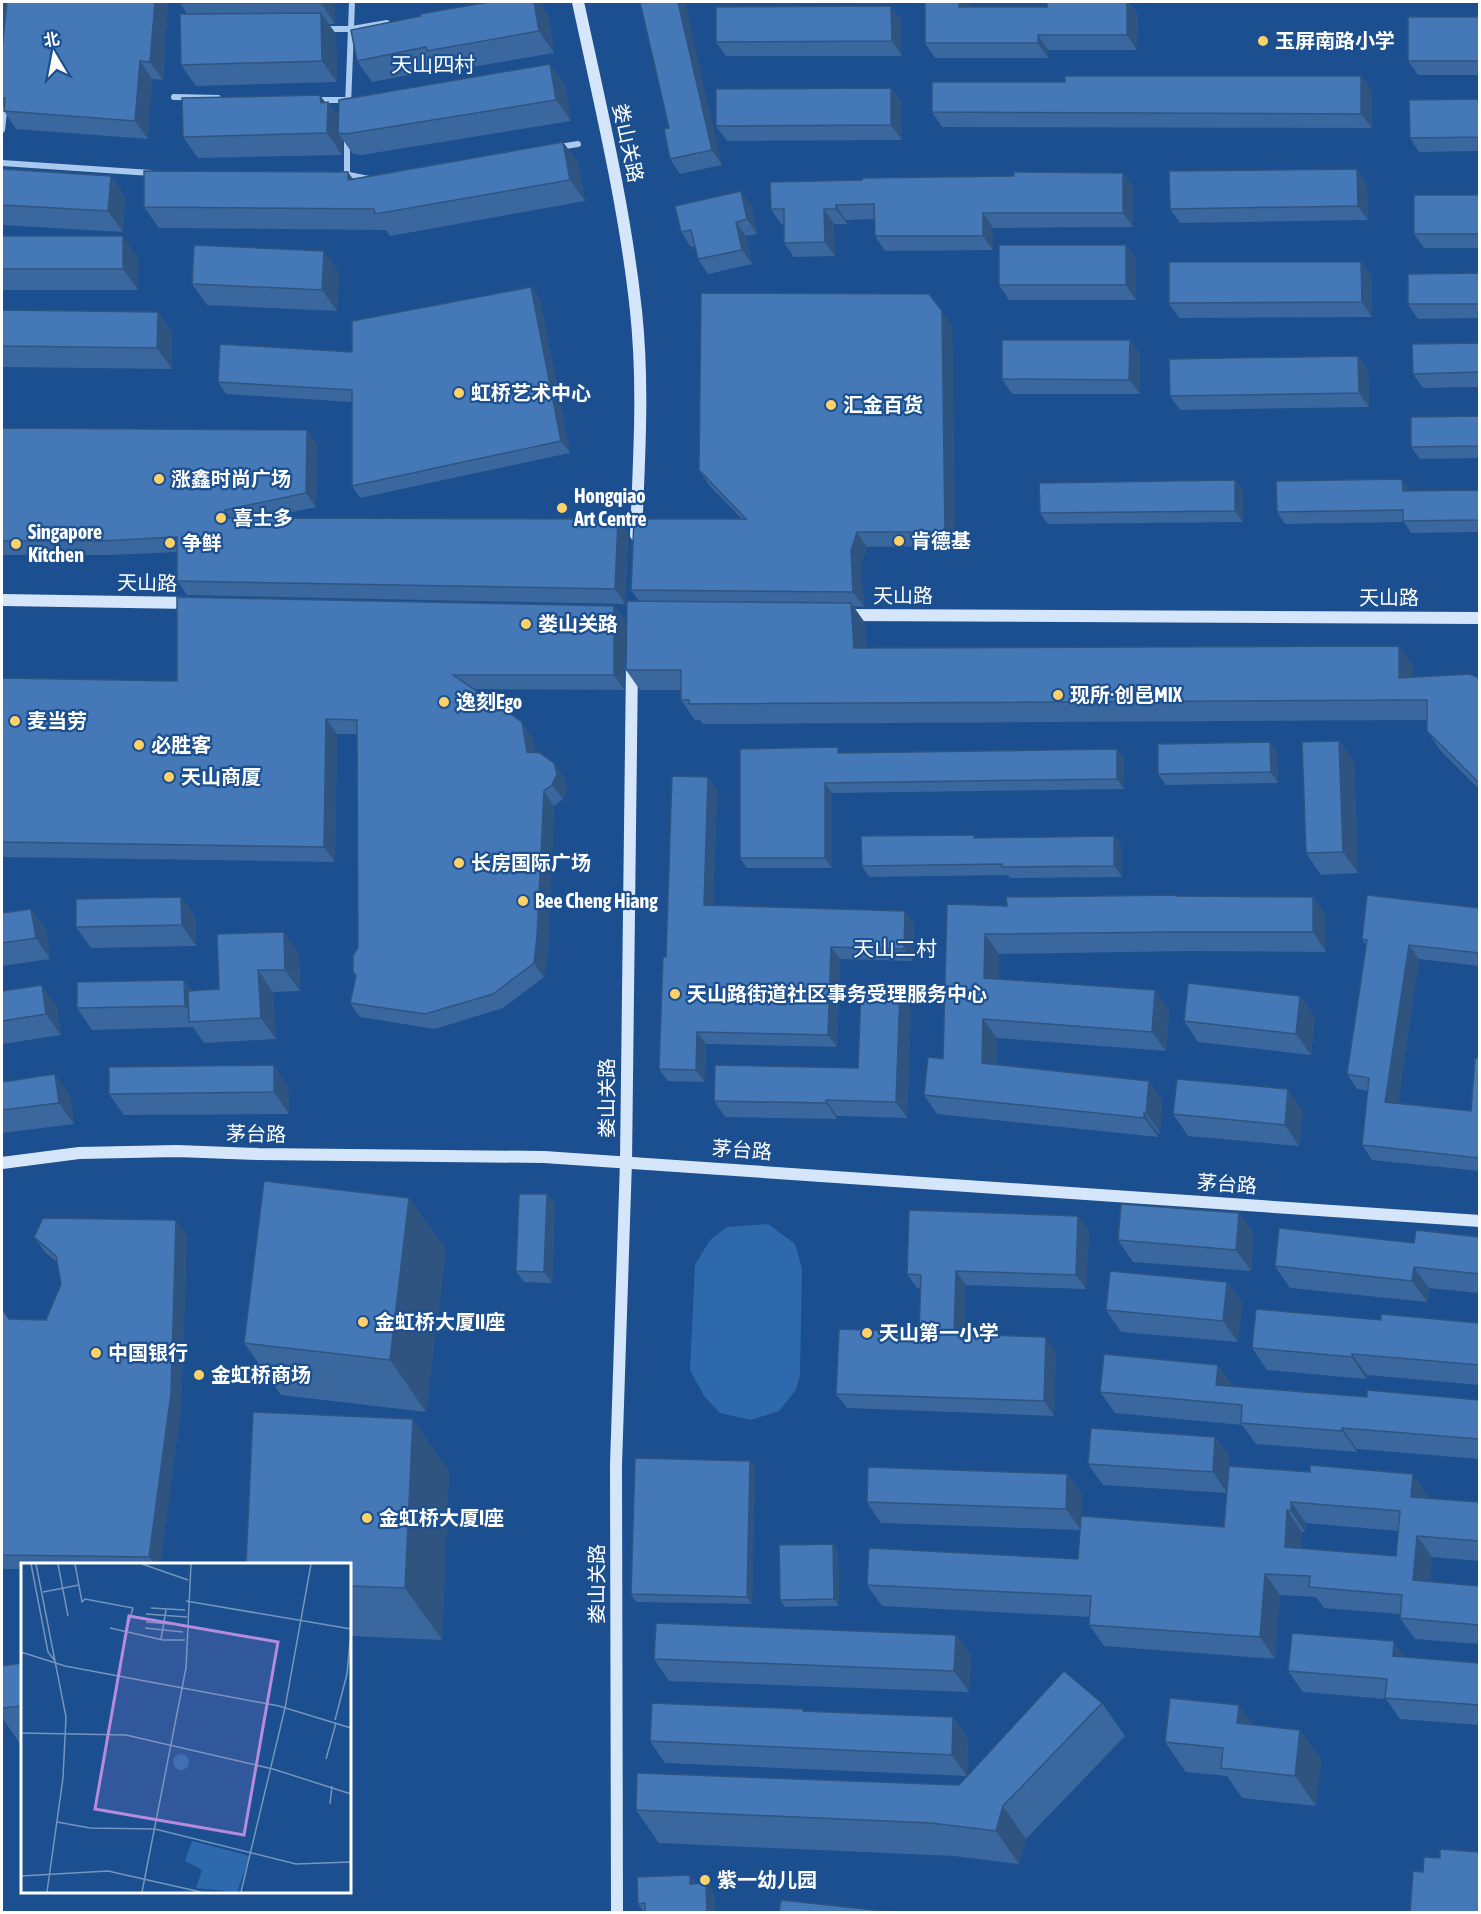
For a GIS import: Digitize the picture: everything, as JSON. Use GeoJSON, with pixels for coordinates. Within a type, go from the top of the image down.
{"type":"FeatureCollection","features":[{"type":"Feature","properties":{"kind":"street"},"geometry":{"type":"LineString","coordinates":[[348,111],[352,2]]}},
{"type":"Feature","properties":{"kind":"street","name":"娄山关路"},"geometry":{"type":"LineString","coordinates":[[578,2],[621,207],[636,312],[641,403],[635,548]]}},
{"type":"Feature","properties":{"kind":"street"},"geometry":{"type":"LineString","coordinates":[[317,29],[352,29],[399,21]]}},
{"type":"Feature","properties":{"kind":"street"},"geometry":{"type":"LineString","coordinates":[[2,130],[5,96]]}},
{"type":"Feature","properties":{"kind":"street"},"geometry":{"type":"LineString","coordinates":[[174,97],[220,98]]}},
{"type":"Feature","properties":{"kind":"street"},"geometry":{"type":"LineString","coordinates":[[313,100],[359,99]]}},
{"type":"Feature","properties":{"kind":"street"},"geometry":{"type":"LineString","coordinates":[[347,174],[348,132]]}},
{"type":"Feature","properties":{"kind":"street"},"geometry":{"type":"LineString","coordinates":[[555,148],[578,144]]}},
{"type":"Feature","properties":{"kind":"street"},"geometry":{"type":"LineString","coordinates":[[2,163],[156,173]]}},
{"type":"Feature","properties":{"kind":"street"},"geometry":{"type":"LineString","coordinates":[[335,174],[368,179],[379,177]]}},
{"type":"Feature","properties":{"kind":"street","name":"天山路"},"geometry":{"type":"LineString","coordinates":[[2,600],[208,604]]}},
{"type":"Feature","properties":{"kind":"street","name":"天山路"},"geometry":{"type":"LineString","coordinates":[[836,615],[1479,618]]}},
{"type":"Feature","properties":{"kind":"street","name":"娄山关路"},"geometry":{"type":"LineString","coordinates":[[617,1912],[616,1465],[626,1161],[632,656]]}},
{"type":"Feature","properties":{"kind":"street","name":"茅台路"},"geometry":{"type":"LineString","coordinates":[[2,1163],[79,1154],[177,1151],[544,1157],[1479,1221]]}},
{"type":"Feature","properties":{"kind":"shaded area"},"geometry":{"type":"Polygon","coordinates":[[[768,1224],[795,1244],[802,1268],[800,1375],[796,1390],[779,1411],[751,1420],[720,1413],[704,1396],[690,1370],[695,1265],[710,1240],[727,1227],[768,1224]]]}},
{"type":"Feature","properties":{"kind":"building"},"geometry":{"type":"Polygon","coordinates":[[[7,2],[155,2],[150,62],[140,61],[135,121],[4,111],[2,49],[7,2]]]}},
{"type":"Feature","properties":{"kind":"building"},"geometry":{"type":"Polygon","coordinates":[[[321,2],[321,3],[180,3],[321,2]]]}},
{"type":"Feature","properties":{"kind":"building"},"geometry":{"type":"Polygon","coordinates":[[[489,2],[534,2],[539,31],[427,51],[426,47],[357,61],[351,30],[421,16],[420,14],[489,2]]]}},
{"type":"Feature","properties":{"kind":"building"},"geometry":{"type":"Polygon","coordinates":[[[640,2],[678,2],[712,150],[670,159],[664,129],[669,128],[640,2]]]}},
{"type":"Feature","properties":{"kind":"building"},"geometry":{"type":"Polygon","coordinates":[[[925,2],[959,2],[959,7],[1047,7],[1047,2],[1127,2],[1127,35],[1038,35],[1038,43],[925,43],[925,2]]]}},
{"type":"Feature","properties":{"kind":"building"},"geometry":{"type":"Polygon","coordinates":[[[891,6],[892,41],[716,42],[716,7],[891,6]]]}},
{"type":"Feature","properties":{"kind":"building"},"geometry":{"type":"Polygon","coordinates":[[[321,13],[322,61],[181,65],[180,14],[321,13]]]}},
{"type":"Feature","properties":{"kind":"building"},"geometry":{"type":"Polygon","coordinates":[[[1408,17],[1479,17],[1479,61],[1408,61],[1408,17]]]}},
{"type":"Feature","properties":{"kind":"building"},"geometry":{"type":"Polygon","coordinates":[[[550,64],[556,100],[346,134],[338,133],[339,100],[550,64]]]}},
{"type":"Feature","properties":{"kind":"building"},"geometry":{"type":"Polygon","coordinates":[[[1065,76],[1361,76],[1361,114],[932,112],[932,82],[1065,82],[1065,76]]]}},
{"type":"Feature","properties":{"kind":"building"},"geometry":{"type":"Polygon","coordinates":[[[891,88],[891,125],[716,126],[716,89],[891,88]]]}},
{"type":"Feature","properties":{"kind":"building"},"geometry":{"type":"Polygon","coordinates":[[[320,95],[321,103],[328,102],[327,133],[183,137],[182,98],[320,95]]]}},
{"type":"Feature","properties":{"kind":"building"},"geometry":{"type":"Polygon","coordinates":[[[1479,99],[1479,137],[1410,138],[1409,100],[1479,99]]]}},
{"type":"Feature","properties":{"kind":"building"},"geometry":{"type":"Polygon","coordinates":[[[563,142],[570,180],[375,214],[374,209],[144,207],[144,171],[348,172],[348,180],[563,142]]]}},
{"type":"Feature","properties":{"kind":"building"},"geometry":{"type":"Polygon","coordinates":[[[2,169],[111,176],[108,211],[2,205],[2,169]]]}},
{"type":"Feature","properties":{"kind":"building"},"geometry":{"type":"Polygon","coordinates":[[[1357,169],[1358,206],[1170,209],[1169,171],[1357,169]]]}},
{"type":"Feature","properties":{"kind":"building"},"geometry":{"type":"Polygon","coordinates":[[[1014,172],[1123,173],[1123,213],[983,213],[983,236],[875,236],[874,204],[836,205],[836,209],[824,209],[825,242],[784,243],[784,209],[771,209],[770,182],[1014,176],[1014,172]]]}},
{"type":"Feature","properties":{"kind":"building"},"geometry":{"type":"Polygon","coordinates":[[[741,191],[747,219],[736,222],[742,250],[698,259],[691,230],[681,232],[675,206],[741,191]]]}},
{"type":"Feature","properties":{"kind":"building"},"geometry":{"type":"Polygon","coordinates":[[[1414,195],[1479,195],[1479,234],[1414,234],[1414,195]]]}},
{"type":"Feature","properties":{"kind":"building"},"geometry":{"type":"Polygon","coordinates":[[[2,236],[123,236],[123,269],[2,269],[2,236]]]}},
{"type":"Feature","properties":{"kind":"building"},"geometry":{"type":"Polygon","coordinates":[[[194,245],[324,251],[322,290],[192,284],[194,245]]]}},
{"type":"Feature","properties":{"kind":"building"},"geometry":{"type":"Polygon","coordinates":[[[999,245],[1126,245],[1126,285],[999,285],[999,245]]]}},
{"type":"Feature","properties":{"kind":"building"},"geometry":{"type":"Polygon","coordinates":[[[1169,262],[1361,262],[1362,302],[1169,303],[1169,262]]]}},
{"type":"Feature","properties":{"kind":"building"},"geometry":{"type":"Polygon","coordinates":[[[1479,273],[1479,304],[1408,304],[1408,274],[1479,273]]]}},
{"type":"Feature","properties":{"kind":"building","name":"虹桥艺术中心"},"geometry":{"type":"Polygon","coordinates":[[[531,287],[561,441],[352,486],[352,390],[218,382],[220,344],[352,352],[352,321],[531,287]]]}},
{"type":"Feature","properties":{"kind":"building","name":"汇金百货"},"geometry":{"type":"Polygon","coordinates":[[[701,293],[929,294],[942,311],[945,532],[857,532],[851,551],[853,592],[631,590],[634,519],[746,519],[699,470],[701,293]]]}},
{"type":"Feature","properties":{"kind":"building"},"geometry":{"type":"Polygon","coordinates":[[[2,310],[158,312],[157,348],[2,346],[2,310]]]}},
{"type":"Feature","properties":{"kind":"building"},"geometry":{"type":"Polygon","coordinates":[[[1002,340],[1130,340],[1129,380],[1002,379],[1002,340]]]}},
{"type":"Feature","properties":{"kind":"building"},"geometry":{"type":"Polygon","coordinates":[[[1479,343],[1479,372],[1413,374],[1412,344],[1479,343]]]}},
{"type":"Feature","properties":{"kind":"building"},"geometry":{"type":"Polygon","coordinates":[[[1358,356],[1359,393],[1170,396],[1169,359],[1358,356]]]}},
{"type":"Feature","properties":{"kind":"building"},"geometry":{"type":"Polygon","coordinates":[[[1479,416],[1479,446],[1411,447],[1411,417],[1479,416]]]}},
{"type":"Feature","properties":{"kind":"building"},"geometry":{"type":"Polygon","coordinates":[[[2,428],[307,430],[306,493],[225,510],[226,518],[618,519],[615,589],[177,581],[177,537],[101,541],[2,541],[2,428]]]}},
{"type":"Feature","properties":{"kind":"building"},"geometry":{"type":"Polygon","coordinates":[[[1402,479],[1403,491],[1479,490],[1479,520],[1403,521],[1403,510],[1277,512],[1276,481],[1402,479]]]}},
{"type":"Feature","properties":{"kind":"building"},"geometry":{"type":"Polygon","coordinates":[[[1235,480],[1235,511],[1040,513],[1039,483],[1235,480]]]}},
{"type":"Feature","properties":{"kind":"building"},"geometry":{"type":"Polygon","coordinates":[[[177,597],[614,606],[614,675],[453,675],[522,722],[527,752],[540,753],[554,763],[557,774],[552,785],[544,791],[534,963],[493,994],[425,1014],[350,1003],[356,976],[353,972],[353,955],[358,948],[357,720],[326,719],[324,847],[2,842],[2,678],[177,681],[177,597]]]}},
{"type":"Feature","properties":{"kind":"building"},"geometry":{"type":"Polygon","coordinates":[[[627,601],[851,603],[854,648],[1399,646],[1399,678],[1469,674],[1479,678],[1479,783],[1427,731],[1427,700],[689,704],[689,700],[681,700],[681,670],[626,670],[627,601]]]}},
{"type":"Feature","properties":{"kind":"building"},"geometry":{"type":"Polygon","coordinates":[[[1339,741],[1343,852],[1306,853],[1302,742],[1339,741]]]}},
{"type":"Feature","properties":{"kind":"building"},"geometry":{"type":"Polygon","coordinates":[[[1270,742],[1271,772],[1158,774],[1158,744],[1270,742]]]}},
{"type":"Feature","properties":{"kind":"building"},"geometry":{"type":"Polygon","coordinates":[[[838,747],[838,753],[1117,749],[1117,779],[825,783],[825,858],[740,858],[740,749],[838,747]]]}},
{"type":"Feature","properties":{"kind":"building"},"geometry":{"type":"Polygon","coordinates":[[[672,776],[708,777],[704,905],[905,911],[904,949],[831,947],[828,1035],[697,1032],[696,1070],[659,1069],[663,957],[666,957],[672,776]]]}},
{"type":"Feature","properties":{"kind":"building"},"geometry":{"type":"Polygon","coordinates":[[[974,835],[974,838],[1114,836],[1114,866],[1002,867],[1002,864],[862,866],[861,836],[974,835]]]}},
{"type":"Feature","properties":{"kind":"building"},"geometry":{"type":"Polygon","coordinates":[[[1176,895],[1313,897],[1313,932],[985,934],[984,978],[1155,990],[1152,1032],[983,1019],[982,1063],[1149,1081],[1144,1118],[924,1095],[928,1057],[943,1059],[947,904],[1007,906],[1006,897],[1176,895]]]}},
{"type":"Feature","properties":{"kind":"building"},"geometry":{"type":"Polygon","coordinates":[[[1367,895],[1479,908],[1479,953],[1409,945],[1385,1102],[1471,1111],[1475,1058],[1479,1058],[1479,1158],[1362,1145],[1369,1078],[1347,1074],[1367,940],[1362,939],[1367,895]]]}},
{"type":"Feature","properties":{"kind":"building"},"geometry":{"type":"Polygon","coordinates":[[[181,897],[182,925],[76,927],[76,899],[181,897]]]}},
{"type":"Feature","properties":{"kind":"building"},"geometry":{"type":"Polygon","coordinates":[[[31,909],[36,938],[2,943],[2,913],[31,909]]]}},
{"type":"Feature","properties":{"kind":"building"},"geometry":{"type":"Polygon","coordinates":[[[284,932],[285,970],[258,970],[261,1018],[189,1022],[188,991],[219,989],[217,934],[284,932]]]}},
{"type":"Feature","properties":{"kind":"building"},"geometry":{"type":"Polygon","coordinates":[[[184,980],[185,1006],[77,1008],[77,982],[184,980]]]}},
{"type":"Feature","properties":{"kind":"building"},"geometry":{"type":"Polygon","coordinates":[[[1188,983],[1300,996],[1296,1034],[1184,1021],[1188,983]]]}},
{"type":"Feature","properties":{"kind":"building"},"geometry":{"type":"Polygon","coordinates":[[[42,985],[46,1014],[2,1021],[2,991],[42,985]]]}},
{"type":"Feature","properties":{"kind":"building"},"geometry":{"type":"Polygon","coordinates":[[[861,990],[900,991],[896,1102],[714,1101],[715,1065],[858,1068],[861,990]]]}},
{"type":"Feature","properties":{"kind":"building"},"geometry":{"type":"Polygon","coordinates":[[[274,1065],[274,1092],[109,1094],[109,1067],[274,1065]]]}},
{"type":"Feature","properties":{"kind":"building"},"geometry":{"type":"Polygon","coordinates":[[[55,1074],[59,1103],[2,1110],[2,1082],[55,1074]]]}},
{"type":"Feature","properties":{"kind":"building"},"geometry":{"type":"Polygon","coordinates":[[[1177,1079],[1288,1089],[1285,1125],[1173,1114],[1177,1079]]]}},
{"type":"Feature","properties":{"kind":"building"},"geometry":{"type":"Polygon","coordinates":[[[264,1181],[409,1198],[390,1360],[244,1343],[264,1181]]]}},
{"type":"Feature","properties":{"kind":"building"},"geometry":{"type":"Polygon","coordinates":[[[519,1194],[547,1194],[544,1272],[516,1271],[519,1194]]]}},
{"type":"Feature","properties":{"kind":"building"},"geometry":{"type":"Polygon","coordinates":[[[1121,1204],[1239,1213],[1236,1250],[1118,1240],[1121,1204]]]}},
{"type":"Feature","properties":{"kind":"building"},"geometry":{"type":"Polygon","coordinates":[[[909,1210],[1078,1216],[1076,1275],[956,1271],[954,1334],[1046,1337],[1044,1401],[836,1394],[839,1329],[919,1332],[921,1275],[907,1274],[909,1210]]]}},
{"type":"Feature","properties":{"kind":"building"},"geometry":{"type":"Polygon","coordinates":[[[43,1218],[176,1220],[171,1393],[149,1557],[2,1555],[2,1309],[9,1319],[46,1320],[61,1284],[56,1256],[34,1237],[43,1218]]]}},
{"type":"Feature","properties":{"kind":"building"},"geometry":{"type":"Polygon","coordinates":[[[1279,1228],[1414,1243],[1416,1230],[1479,1237],[1479,1274],[1414,1267],[1412,1281],[1275,1266],[1279,1228]]]}},
{"type":"Feature","properties":{"kind":"building"},"geometry":{"type":"Polygon","coordinates":[[[1110,1271],[1227,1282],[1223,1321],[1106,1310],[1110,1271]]]}},
{"type":"Feature","properties":{"kind":"building"},"geometry":{"type":"Polygon","coordinates":[[[1256,1309],[1381,1320],[1381,1314],[1479,1323],[1479,1365],[1252,1348],[1256,1309]]]}},
{"type":"Feature","properties":{"kind":"building"},"geometry":{"type":"Polygon","coordinates":[[[1104,1354],[1218,1365],[1216,1385],[1367,1397],[1367,1390],[1479,1400],[1479,1439],[1241,1423],[1242,1405],[1100,1392],[1104,1354]]]}},
{"type":"Feature","properties":{"kind":"building"},"geometry":{"type":"Polygon","coordinates":[[[253,1412],[413,1419],[405,1588],[351,1586],[351,1563],[246,1563],[253,1412]]]}},
{"type":"Feature","properties":{"kind":"building"},"geometry":{"type":"Polygon","coordinates":[[[1091,1428],[1215,1437],[1213,1472],[1088,1464],[1091,1428]]]}},
{"type":"Feature","properties":{"kind":"building"},"geometry":{"type":"Polygon","coordinates":[[[635,1458],[750,1461],[747,1597],[631,1594],[635,1458]]]}},
{"type":"Feature","properties":{"kind":"building"},"geometry":{"type":"Polygon","coordinates":[[[1310,1465],[1413,1474],[1411,1497],[1479,1502],[1479,1541],[1417,1536],[1413,1580],[1479,1586],[1479,1625],[1400,1618],[1402,1595],[1309,1587],[1310,1576],[1265,1574],[1260,1637],[1089,1625],[1091,1596],[867,1585],[869,1548],[1078,1559],[1081,1516],[1224,1527],[1229,1466],[1310,1472],[1310,1465]],[[1291,1502],[1291,1511],[1287,1510],[1285,1547],[1396,1556],[1400,1511],[1291,1502]]]}},
{"type":"Feature","properties":{"kind":"building"},"geometry":{"type":"Polygon","coordinates":[[[868,1467],[1067,1474],[1066,1509],[867,1502],[868,1467]]]}},
{"type":"Feature","properties":{"kind":"building"},"geometry":{"type":"Polygon","coordinates":[[[833,1544],[834,1599],[780,1600],[779,1545],[833,1544]]]}},
{"type":"Feature","properties":{"kind":"building"},"geometry":{"type":"Polygon","coordinates":[[[656,1623],[956,1635],[954,1671],[654,1659],[656,1623]]]}},
{"type":"Feature","properties":{"kind":"building"},"geometry":{"type":"Polygon","coordinates":[[[1292,1633],[1394,1641],[1393,1656],[1479,1663],[1479,1705],[1385,1698],[1387,1679],[1288,1671],[1292,1633]]]}},
{"type":"Feature","properties":{"kind":"building"},"geometry":{"type":"Polygon","coordinates":[[[21,1663],[21,1706],[2,1708],[2,1666],[21,1663]]]}},
{"type":"Feature","properties":{"kind":"building"},"geometry":{"type":"Polygon","coordinates":[[[1064,1671],[1102,1703],[1003,1806],[996,1831],[931,1823],[636,1810],[637,1773],[959,1785],[1064,1671]]]}},
{"type":"Feature","properties":{"kind":"building"},"geometry":{"type":"Polygon","coordinates":[[[1170,1698],[1239,1705],[1237,1723],[1300,1730],[1295,1776],[1221,1768],[1223,1748],[1165,1742],[1170,1698]]]}},
{"type":"Feature","properties":{"kind":"building"},"geometry":{"type":"Polygon","coordinates":[[[652,1703],[953,1717],[952,1755],[650,1741],[652,1703]]]}},
{"type":"Feature","properties":{"kind":"building"},"geometry":{"type":"Polygon","coordinates":[[[1440,1849],[1479,1852],[1479,1912],[1410,1912],[1413,1871],[1423,1872],[1424,1857],[1440,1858],[1440,1849]]]}},
{"type":"Feature","properties":{"kind":"building"},"geometry":{"type":"Polygon","coordinates":[[[690,1875],[690,1884],[706,1883],[707,1912],[645,1912],[645,1903],[638,1904],[637,1877],[690,1875]]]}},
{"type":"Feature","properties":{"kind":"building"},"geometry":{"type":"Polygon","coordinates":[[[781,1900],[893,1912],[779,1912],[781,1900]]]}},
{"type":"Feature","properties":{"kind":"place","name":"玉屏南路小学"},"geometry":{"type":"Point","coordinates":[1263,41]}},
{"type":"Feature","properties":{"kind":"place","name":"虹桥艺术中心"},"geometry":{"type":"Point","coordinates":[459,393]}},
{"type":"Feature","properties":{"kind":"place","name":"汇金百货"},"geometry":{"type":"Point","coordinates":[831,405]}},
{"type":"Feature","properties":{"kind":"place","name":"涨鑫时尚广场"},"geometry":{"type":"Point","coordinates":[159,479]}},
{"type":"Feature","properties":{"kind":"place","name":"Hongqiao Art Centre"},"geometry":{"type":"Point","coordinates":[562,508]}},
{"type":"Feature","properties":{"kind":"place","name":"喜士多"},"geometry":{"type":"Point","coordinates":[221,518]}},
{"type":"Feature","properties":{"kind":"place","name":"肯德基"},"geometry":{"type":"Point","coordinates":[899,541]}},
{"type":"Feature","properties":{"kind":"place","name":"争鲜"},"geometry":{"type":"Point","coordinates":[170,543]}},
{"type":"Feature","properties":{"kind":"place","name":"Singapore Kitchen"},"geometry":{"type":"Point","coordinates":[16,544]}},
{"type":"Feature","properties":{"kind":"place","name":"娄山关路"},"geometry":{"type":"Point","coordinates":[526,624]}},
{"type":"Feature","properties":{"kind":"place","name":"现所·创邑MIX"},"geometry":{"type":"Point","coordinates":[1058,695]}},
{"type":"Feature","properties":{"kind":"place","name":"逸刻Ego"},"geometry":{"type":"Point","coordinates":[444,702]}},
{"type":"Feature","properties":{"kind":"place","name":"麦当劳"},"geometry":{"type":"Point","coordinates":[15,721]}},
{"type":"Feature","properties":{"kind":"place","name":"必胜客"},"geometry":{"type":"Point","coordinates":[139,745]}},
{"type":"Feature","properties":{"kind":"place","name":"天山商厦"},"geometry":{"type":"Point","coordinates":[169,777]}},
{"type":"Feature","properties":{"kind":"place","name":"长房国际广场"},"geometry":{"type":"Point","coordinates":[459,863]}},
{"type":"Feature","properties":{"kind":"place","name":"Bee Cheng Hiang"},"geometry":{"type":"Point","coordinates":[523,901]}},
{"type":"Feature","properties":{"kind":"place","name":"天山路街道社区事务受理服务中心"},"geometry":{"type":"Point","coordinates":[675,994]}},
{"type":"Feature","properties":{"kind":"place","name":"金虹桥大厦II座"},"geometry":{"type":"Point","coordinates":[363,1322]}},
{"type":"Feature","properties":{"kind":"place","name":"天山第一小学"},"geometry":{"type":"Point","coordinates":[867,1333]}},
{"type":"Feature","properties":{"kind":"place","name":"中国银行"},"geometry":{"type":"Point","coordinates":[96,1353]}},
{"type":"Feature","properties":{"kind":"place","name":"金虹桥商场"},"geometry":{"type":"Point","coordinates":[199,1375]}},
{"type":"Feature","properties":{"kind":"place","name":"金虹桥大厦I座"},"geometry":{"type":"Point","coordinates":[367,1518]}},
{"type":"Feature","properties":{"kind":"place","name":"紫一幼儿园"},"geometry":{"type":"Point","coordinates":[705,1880]}},
{"type":"Feature","properties":{"kind":"district","name":"天山四村"},"geometry":{"type":"Point","coordinates":[433,65]}},
{"type":"Feature","properties":{"kind":"district","name":"天山二村"},"geometry":{"type":"Point","coordinates":[895,949]}}]}
